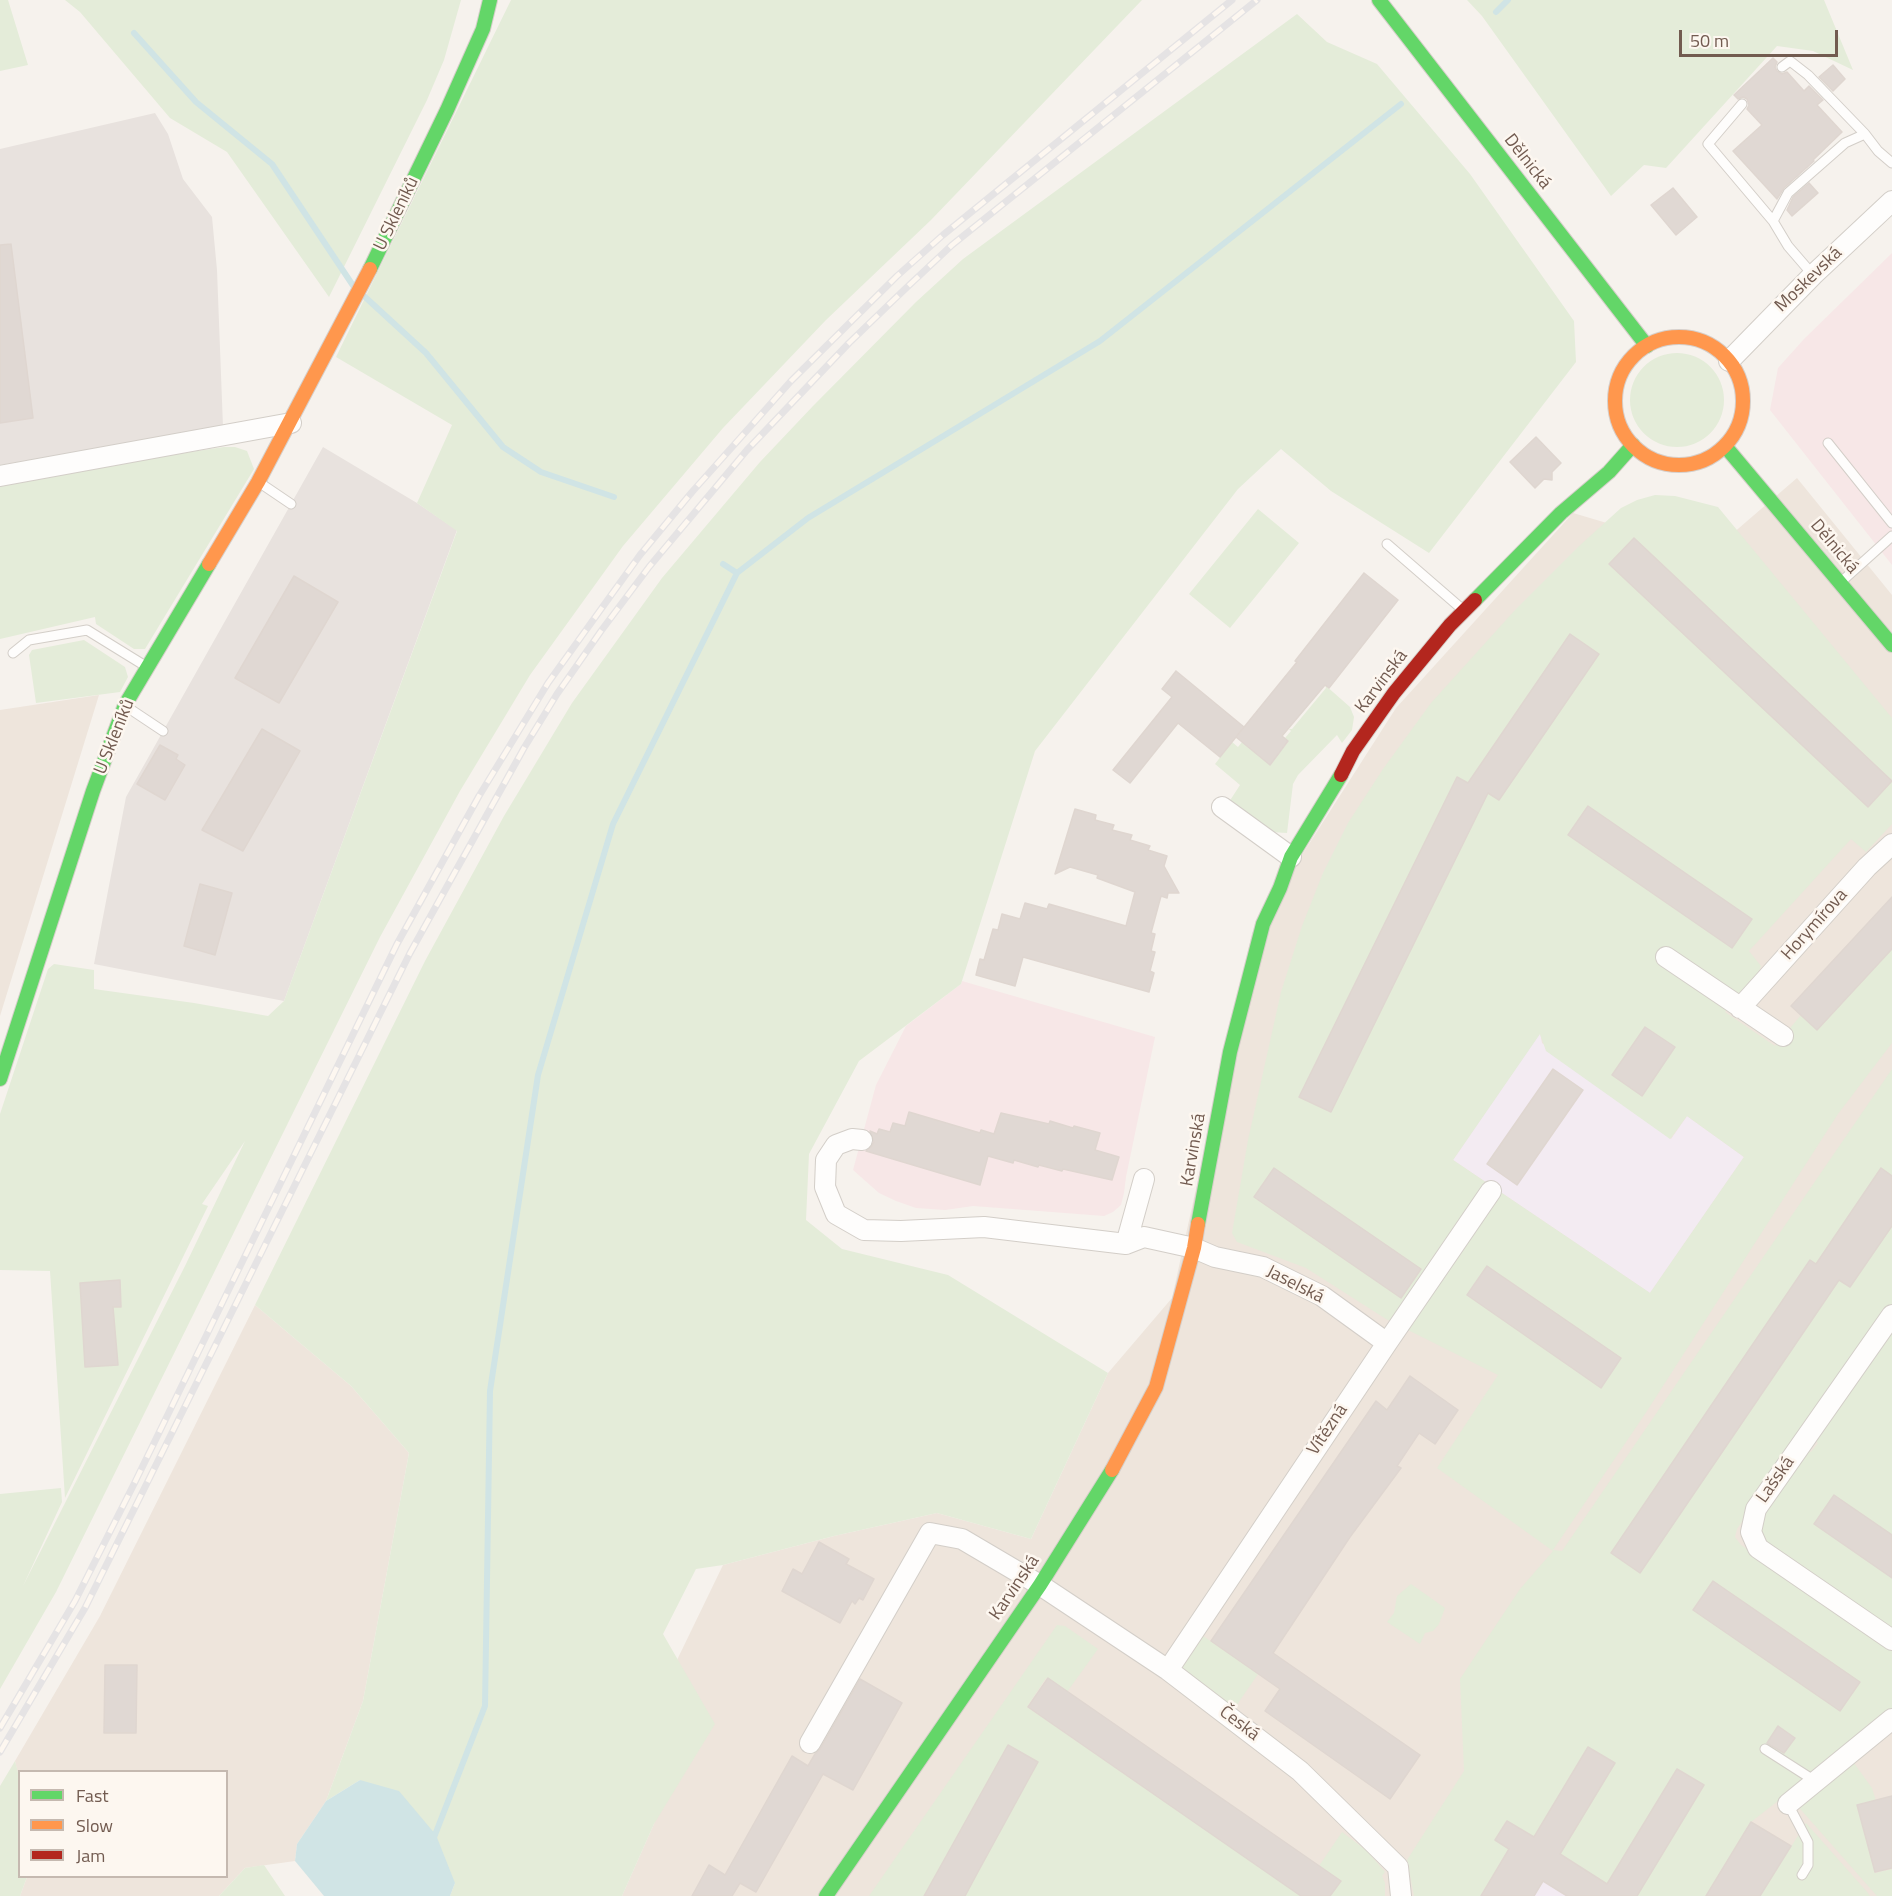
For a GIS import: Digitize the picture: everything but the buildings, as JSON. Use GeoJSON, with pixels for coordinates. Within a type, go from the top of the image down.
{"type":"FeatureCollection","features":[{"type":"Feature","properties":{"kind":"street","name":"U Skleníků"},"geometry":{"type":"LineString","coordinates":[[0,1079],[93,790],[125,705],[291,423],[366,278],[447,110],[483,28],[490,0]]}},
{"type":"Feature","properties":{"kind":"street","name":"Dělnická"},"geometry":{"type":"LineString","coordinates":[[1380,2],[1647,346]]}},
{"type":"Feature","properties":{"kind":"street","name":"Moskevská"},"geometry":{"type":"LineString","coordinates":[[1729,360],[1813,275],[1892,201]]}},
{"type":"Feature","properties":{"kind":"street"},"geometry":{"type":"LineString","coordinates":[[1678,338],[1694,339],[1709,345],[1729,360],[1740,380],[1743,408],[1734,435],[1725,446],[1704,460],[1678,465],[1653,460],[1633,445],[1618,420],[1616,392],[1627,365],[1636,355],[1647,346],[1662,340],[1678,338]]}},
{"type":"Feature","properties":{"kind":"street"},"geometry":{"type":"LineString","coordinates":[[0,476],[291,423]]}},
{"type":"Feature","properties":{"kind":"street","name":"Karvinská"},"geometry":{"type":"LineString","coordinates":[[826,1896],[1040,1585],[1107,1479],[1156,1387],[1194,1248],[1230,1052],[1263,924],[1280,888],[1291,857],[1347,765],[1353,751],[1394,693],[1450,625],[1561,513],[1608,472],[1633,445]]}},
{"type":"Feature","properties":{"kind":"street","name":"Dělnická"},"geometry":{"type":"LineString","coordinates":[[1725,446],[1892,645]]}},
{"type":"Feature","properties":{"kind":"street"},"geometry":{"type":"LineString","coordinates":[[1222,807],[1291,857]]}},
{"type":"Feature","properties":{"kind":"street","name":"Horymírova"},"geometry":{"type":"LineString","coordinates":[[1740,1008],[1867,867],[1892,844]]}},
{"type":"Feature","properties":{"kind":"street"},"geometry":{"type":"LineString","coordinates":[[1666,957],[1783,1036]]}},
{"type":"Feature","properties":{"kind":"street","name":"Jaselská"},"geometry":{"type":"LineString","coordinates":[[862,1140],[852,1139],[836,1145],[826,1160],[825,1187],[836,1214],[864,1230],[901,1231],[984,1227],[1126,1244],[1143,1237],[1194,1248],[1215,1257],[1263,1267],[1291,1280],[1322,1296],[1386,1343]]}},
{"type":"Feature","properties":{"kind":"street"},"geometry":{"type":"LineString","coordinates":[[1126,1244],[1144,1179]]}},
{"type":"Feature","properties":{"kind":"street","name":"Vítězná"},"geometry":{"type":"LineString","coordinates":[[1168,1670],[1386,1343],[1491,1191]]}},
{"type":"Feature","properties":{"kind":"street","name":"Lašská"},"geometry":{"type":"LineString","coordinates":[[1892,1315],[1756,1509],[1751,1532],[1758,1548],[1892,1640]]}},
{"type":"Feature","properties":{"kind":"street","name":"Česká"},"geometry":{"type":"LineString","coordinates":[[810,1743],[930,1533],[962,1539],[1040,1585],[1168,1670],[1300,1771],[1398,1868],[1401,1896]]}},
{"type":"Feature","properties":{"kind":"street"},"geometry":{"type":"LineString","coordinates":[[1788,1804],[1892,1719]]}},
{"type":"Feature","properties":{"kind":"lane"},"geometry":{"type":"LineString","coordinates":[[1782,67],[1790,62],[1808,75],[1865,134],[1878,151],[1892,163]]}},
{"type":"Feature","properties":{"kind":"lane"},"geometry":{"type":"LineString","coordinates":[[1742,104],[1708,144],[1773,221],[1788,246],[1813,275]]}},
{"type":"Feature","properties":{"kind":"lane"},"geometry":{"type":"LineString","coordinates":[[1773,221],[1788,193],[1845,142],[1865,134]]}},
{"type":"Feature","properties":{"kind":"lane"},"geometry":{"type":"LineString","coordinates":[[1828,442],[1892,523]]}},
{"type":"Feature","properties":{"kind":"lane"},"geometry":{"type":"LineString","coordinates":[[258,482],[291,504]]}},
{"type":"Feature","properties":{"kind":"lane"},"geometry":{"type":"LineString","coordinates":[[1840,583],[1892,536]]}},
{"type":"Feature","properties":{"kind":"lane"},"geometry":{"type":"LineString","coordinates":[[1387,544],[1464,611]]}},
{"type":"Feature","properties":{"kind":"lane"},"geometry":{"type":"LineString","coordinates":[[13,653],[29,640],[87,630],[147,667]]}},
{"type":"Feature","properties":{"kind":"lane"},"geometry":{"type":"LineString","coordinates":[[125,705],[163,731]]}},
{"type":"Feature","properties":{"kind":"lane"},"geometry":{"type":"LineString","coordinates":[[1765,1749],[1815,1781]]}},
{"type":"Feature","properties":{"kind":"lane"},"geometry":{"type":"LineString","coordinates":[[1788,1804],[1808,1842],[1808,1865],[1802,1875]]}},
{"type":"Feature","properties":{"kind":"shaded area"},"geometry":{"type":"Polygon","coordinates":[[[155,113],[168,134],[183,179],[212,217],[217,270],[223,427],[0,465],[0,149],[155,113]]]}},
{"type":"Feature","properties":{"kind":"shaded area"},"geometry":{"type":"Polygon","coordinates":[[[1892,253],[1892,565],[1770,410],[1778,368],[1804,339],[1892,253]]]}},
{"type":"Feature","properties":{"kind":"shaded area"},"geometry":{"type":"Polygon","coordinates":[[[323,447],[417,503],[457,530],[284,1001],[94,964],[126,797],[323,447]]]}},
{"type":"Feature","properties":{"kind":"shaded area"},"geometry":{"type":"Polygon","coordinates":[[[1797,478],[1892,595],[1892,1896],[622,1896],[654,1824],[677,1660],[723,1565],[834,1536],[937,1513],[1031,1539],[1108,1373],[1172,1298],[1252,933],[1396,708],[1573,513],[1678,544],[1717,547],[1797,478]]]}},
{"type":"Feature","properties":{"kind":"shaded area"},"geometry":{"type":"Polygon","coordinates":[[[99,695],[0,1016],[0,710],[99,695]]]}},
{"type":"Feature","properties":{"kind":"shaded area"},"geometry":{"type":"Polygon","coordinates":[[[962,981],[1155,1037],[1124,1193],[1121,1205],[1113,1212],[1104,1216],[973,1206],[945,1210],[916,1208],[879,1193],[853,1170],[876,1085],[906,1026],[962,981]]]}},
{"type":"Feature","properties":{"kind":"shaded area"},"geometry":{"type":"Polygon","coordinates":[[[1540,1033],[1542,1043],[1671,1139],[1687,1116],[1744,1157],[1650,1293],[1453,1160],[1540,1033]]]}},
{"type":"Feature","properties":{"kind":"shaded area"},"geometry":{"type":"Polygon","coordinates":[[[255,1305],[351,1386],[409,1453],[363,1701],[326,1801],[297,1844],[295,1861],[245,1868],[219,1896],[20,1896],[27,1878],[228,1878],[228,1770],[18,1770],[18,1776],[15,1761],[100,1616],[255,1305]]]}},
{"type":"Feature","properties":{"kind":"shaded area"},"geometry":{"type":"Polygon","coordinates":[[[360,1780],[399,1791],[436,1835],[455,1883],[450,1896],[324,1896],[295,1861],[297,1844],[326,1801],[360,1780]]]}},
{"type":"Feature","properties":{"kind":"shaded area"},"geometry":{"type":"Polygon","coordinates":[[[1548,1873],[1567,1896],[1534,1896],[1548,1873]]]}},
{"type":"Feature","properties":{"kind":"green space"},"geometry":{"type":"Polygon","coordinates":[[[0,0],[8,0],[28,65],[0,71],[0,0]]]}},
{"type":"Feature","properties":{"kind":"green space"},"geometry":{"type":"Polygon","coordinates":[[[65,0],[461,0],[444,60],[427,100],[329,297],[227,152],[170,118],[80,12],[65,0]]]}},
{"type":"Feature","properties":{"kind":"green space"},"geometry":{"type":"Polygon","coordinates":[[[511,0],[1142,0],[931,220],[826,320],[723,428],[623,546],[530,675],[460,791],[380,937],[56,1592],[0,1689],[0,1494],[61,1488],[62,1502],[23,1586],[185,1266],[245,1141],[202,1204],[208,1206],[65,1498],[50,1271],[0,1270],[0,1114],[48,969],[54,964],[94,970],[94,989],[268,1016],[284,1001],[457,531],[417,503],[452,425],[336,357],[511,0]]]}},
{"type":"Feature","properties":{"kind":"green space"},"geometry":{"type":"Polygon","coordinates":[[[1467,0],[1824,0],[1853,70],[1813,51],[1777,46],[1666,168],[1644,165],[1611,196],[1482,16],[1467,0]]]}},
{"type":"Feature","properties":{"kind":"green space"},"geometry":{"type":"Polygon","coordinates":[[[1297,14],[1327,42],[1377,64],[1470,174],[1574,321],[1576,362],[1429,553],[1331,491],[1281,449],[1238,489],[1035,751],[961,984],[859,1061],[809,1154],[806,1220],[842,1249],[948,1275],[1108,1373],[1031,1539],[937,1513],[834,1536],[723,1565],[696,1569],[663,1634],[715,1724],[654,1824],[622,1896],[450,1896],[455,1883],[360,1780],[326,1801],[363,1701],[409,1453],[351,1386],[255,1305],[425,961],[504,816],[572,703],[662,578],[760,462],[916,302],[963,259],[1297,14]]]}},
{"type":"Feature","properties":{"kind":"green space"},"geometry":{"type":"Polygon","coordinates":[[[1668,353],[1686,353],[1711,366],[1721,382],[1724,400],[1721,418],[1711,434],[1686,447],[1668,447],[1643,434],[1630,409],[1630,391],[1643,366],[1668,353]]]}},
{"type":"Feature","properties":{"kind":"green space"},"geometry":{"type":"Polygon","coordinates":[[[235,447],[247,451],[254,469],[145,649],[134,649],[96,624],[95,617],[0,639],[0,480],[235,447]]]}},
{"type":"Feature","properties":{"kind":"green space"},"geometry":{"type":"Polygon","coordinates":[[[1655,495],[1675,496],[1718,507],[1892,718],[1892,824],[1866,852],[1851,839],[1749,951],[1761,966],[1757,977],[1725,1012],[1775,1046],[1801,1015],[1818,1029],[1892,949],[1892,1043],[1838,1114],[1645,1414],[1553,1550],[1562,1551],[1892,1069],[1892,1305],[1737,1529],[1735,1537],[1741,1545],[1892,1646],[1892,1712],[1751,1822],[1706,1896],[1637,1896],[1703,1785],[1677,1769],[1607,1884],[1560,1854],[1615,1763],[1588,1747],[1534,1837],[1506,1821],[1495,1840],[1509,1849],[1481,1896],[1414,1896],[1407,1860],[1464,1771],[1460,1679],[1520,1589],[1553,1551],[1437,1468],[1498,1375],[1386,1319],[1306,1268],[1237,1242],[1232,1233],[1248,1140],[1281,992],[1302,926],[1323,873],[1348,823],[1383,769],[1431,703],[1515,610],[1578,547],[1621,508],[1655,495]],[[1540,1034],[1453,1160],[1650,1293],[1744,1157],[1687,1116],[1670,1139],[1546,1051],[1540,1034]]]}},
{"type":"Feature","properties":{"kind":"green space"},"geometry":{"type":"Polygon","coordinates":[[[1258,509],[1299,543],[1230,628],[1189,594],[1258,509]]]}},
{"type":"Feature","properties":{"kind":"green space"},"geometry":{"type":"Polygon","coordinates":[[[84,640],[125,667],[128,677],[120,692],[36,703],[29,655],[32,650],[84,640]]]}},
{"type":"Feature","properties":{"kind":"green space"},"geometry":{"type":"Polygon","coordinates":[[[1325,685],[1350,707],[1354,717],[1352,730],[1342,743],[1337,735],[1298,775],[1293,784],[1287,833],[1269,832],[1229,802],[1240,785],[1215,764],[1232,742],[1238,747],[1242,742],[1270,764],[1288,742],[1285,738],[1291,731],[1289,729],[1292,729],[1326,688],[1325,685]]]}},
{"type":"Feature","properties":{"kind":"green space"},"geometry":{"type":"Polygon","coordinates":[[[1892,1325],[1892,1632],[1767,1543],[1762,1532],[1761,1518],[1805,1449],[1811,1452],[1818,1443],[1813,1439],[1892,1325]]]}},
{"type":"Feature","properties":{"kind":"green space"},"geometry":{"type":"Polygon","coordinates":[[[1411,1584],[1445,1608],[1439,1624],[1433,1631],[1425,1633],[1420,1644],[1387,1622],[1394,1613],[1397,1596],[1411,1584]]]}},
{"type":"Feature","properties":{"kind":"green space"},"geometry":{"type":"Polygon","coordinates":[[[1057,1625],[1065,1626],[1098,1649],[1067,1692],[1046,1678],[1027,1707],[1301,1896],[869,1896],[1057,1625]]]}},
{"type":"Feature","properties":{"kind":"green space"},"geometry":{"type":"Polygon","coordinates":[[[1196,1631],[1258,1674],[1230,1715],[1173,1668],[1196,1631]]]}},
{"type":"Feature","properties":{"kind":"green space"},"geometry":{"type":"Polygon","coordinates":[[[1851,1759],[1872,1788],[1876,1801],[1858,1806],[1858,1809],[1875,1873],[1892,1869],[1892,1896],[1877,1896],[1795,1803],[1851,1759]]]}},
{"type":"Feature","properties":{"kind":"green space"},"geometry":{"type":"Polygon","coordinates":[[[15,1761],[18,1773],[18,1878],[27,1878],[20,1896],[0,1896],[0,1786],[15,1761]]]}},
{"type":"Feature","properties":{"kind":"green space"},"geometry":{"type":"Polygon","coordinates":[[[1806,1823],[1868,1893],[1870,1896],[1760,1896],[1806,1823]]]}},
{"type":"Feature","properties":{"kind":"green space"},"geometry":{"type":"Polygon","coordinates":[[[1342,1832],[1367,1851],[1385,1872],[1382,1876],[1385,1883],[1385,1896],[1329,1896],[1340,1880],[1319,1866],[1342,1832]]]}},
{"type":"Feature","properties":{"kind":"green space"},"geometry":{"type":"Polygon","coordinates":[[[264,1865],[285,1896],[219,1896],[245,1868],[264,1865]]]}},
{"type":"Feature","properties":{"kind":"waterway"},"geometry":{"type":"LineString","coordinates":[[1496,12],[1508,0]]}},
{"type":"Feature","properties":{"kind":"waterway"},"geometry":{"type":"LineString","coordinates":[[134,33],[196,102],[272,164],[354,287]]}},
{"type":"Feature","properties":{"kind":"waterway"},"geometry":{"type":"LineString","coordinates":[[433,1840],[485,1706],[490,1391],[538,1075],[613,824],[737,573],[808,518],[1100,341],[1401,104]]}},
{"type":"Feature","properties":{"kind":"waterway"},"geometry":{"type":"LineString","coordinates":[[364,296],[426,353],[503,447],[541,472],[614,497]]}},
{"type":"Feature","properties":{"kind":"waterway"},"geometry":{"type":"LineString","coordinates":[[723,564],[737,573]]}},
{"type":"Feature","properties":{"kind":"railway"},"geometry":{"type":"LineString","coordinates":[[0,1728],[75,1601],[397,944],[479,796],[548,683],[640,555],[692,492],[791,381],[897,276],[943,235],[1232,0]]}},
{"type":"Feature","properties":{"kind":"railway"},"geometry":{"type":"LineString","coordinates":[[0,1752],[85,1608],[410,953],[524,748],[557,694],[601,631],[649,567],[747,450],[849,343],[904,290],[952,245],[1257,0]]}},
{"type":"Feature","properties":{"kind":"traffic: fast"},"geometry":{"type":"LineString","coordinates":[[370,269],[447,110],[483,29],[490,0]]}},
{"type":"Feature","properties":{"kind":"traffic: fast"},"geometry":{"type":"LineString","coordinates":[[1379,0],[1647,346]]}},
{"type":"Feature","properties":{"kind":"traffic: fast"},"geometry":{"type":"LineString","coordinates":[[1475,600],[1561,513],[1609,472],[1633,445]]}},
{"type":"Feature","properties":{"kind":"traffic: fast"},"geometry":{"type":"LineString","coordinates":[[1725,446],[1892,645]]}},
{"type":"Feature","properties":{"kind":"traffic: fast"},"geometry":{"type":"LineString","coordinates":[[0,1079],[93,791],[125,705],[209,564]]}},
{"type":"Feature","properties":{"kind":"traffic: fast"},"geometry":{"type":"LineString","coordinates":[[1198,1224],[1230,1052],[1263,924],[1280,888],[1291,857],[1341,775]]}},
{"type":"Feature","properties":{"kind":"traffic: fast"},"geometry":{"type":"LineString","coordinates":[[826,1896],[1040,1585],[1112,1470]]}},
{"type":"Feature","properties":{"kind":"traffic: slow"},"geometry":{"type":"LineString","coordinates":[[209,564],[258,482],[370,269]]}},
{"type":"Feature","properties":{"kind":"traffic: slow"},"geometry":{"type":"LineString","coordinates":[[1679,337],[1703,342],[1724,356],[1738,377],[1743,401],[1738,425],[1724,446],[1703,460],[1679,465],[1655,460],[1634,446],[1620,425],[1615,401],[1620,377],[1634,356],[1655,342],[1679,337]]}},
{"type":"Feature","properties":{"kind":"traffic: slow"},"geometry":{"type":"LineString","coordinates":[[1112,1470],[1156,1387],[1194,1248],[1198,1224]]}},
{"type":"Feature","properties":{"kind":"traffic: jam"},"geometry":{"type":"LineString","coordinates":[[1341,775],[1353,751],[1394,693],[1450,625],[1475,600]]}}]}
